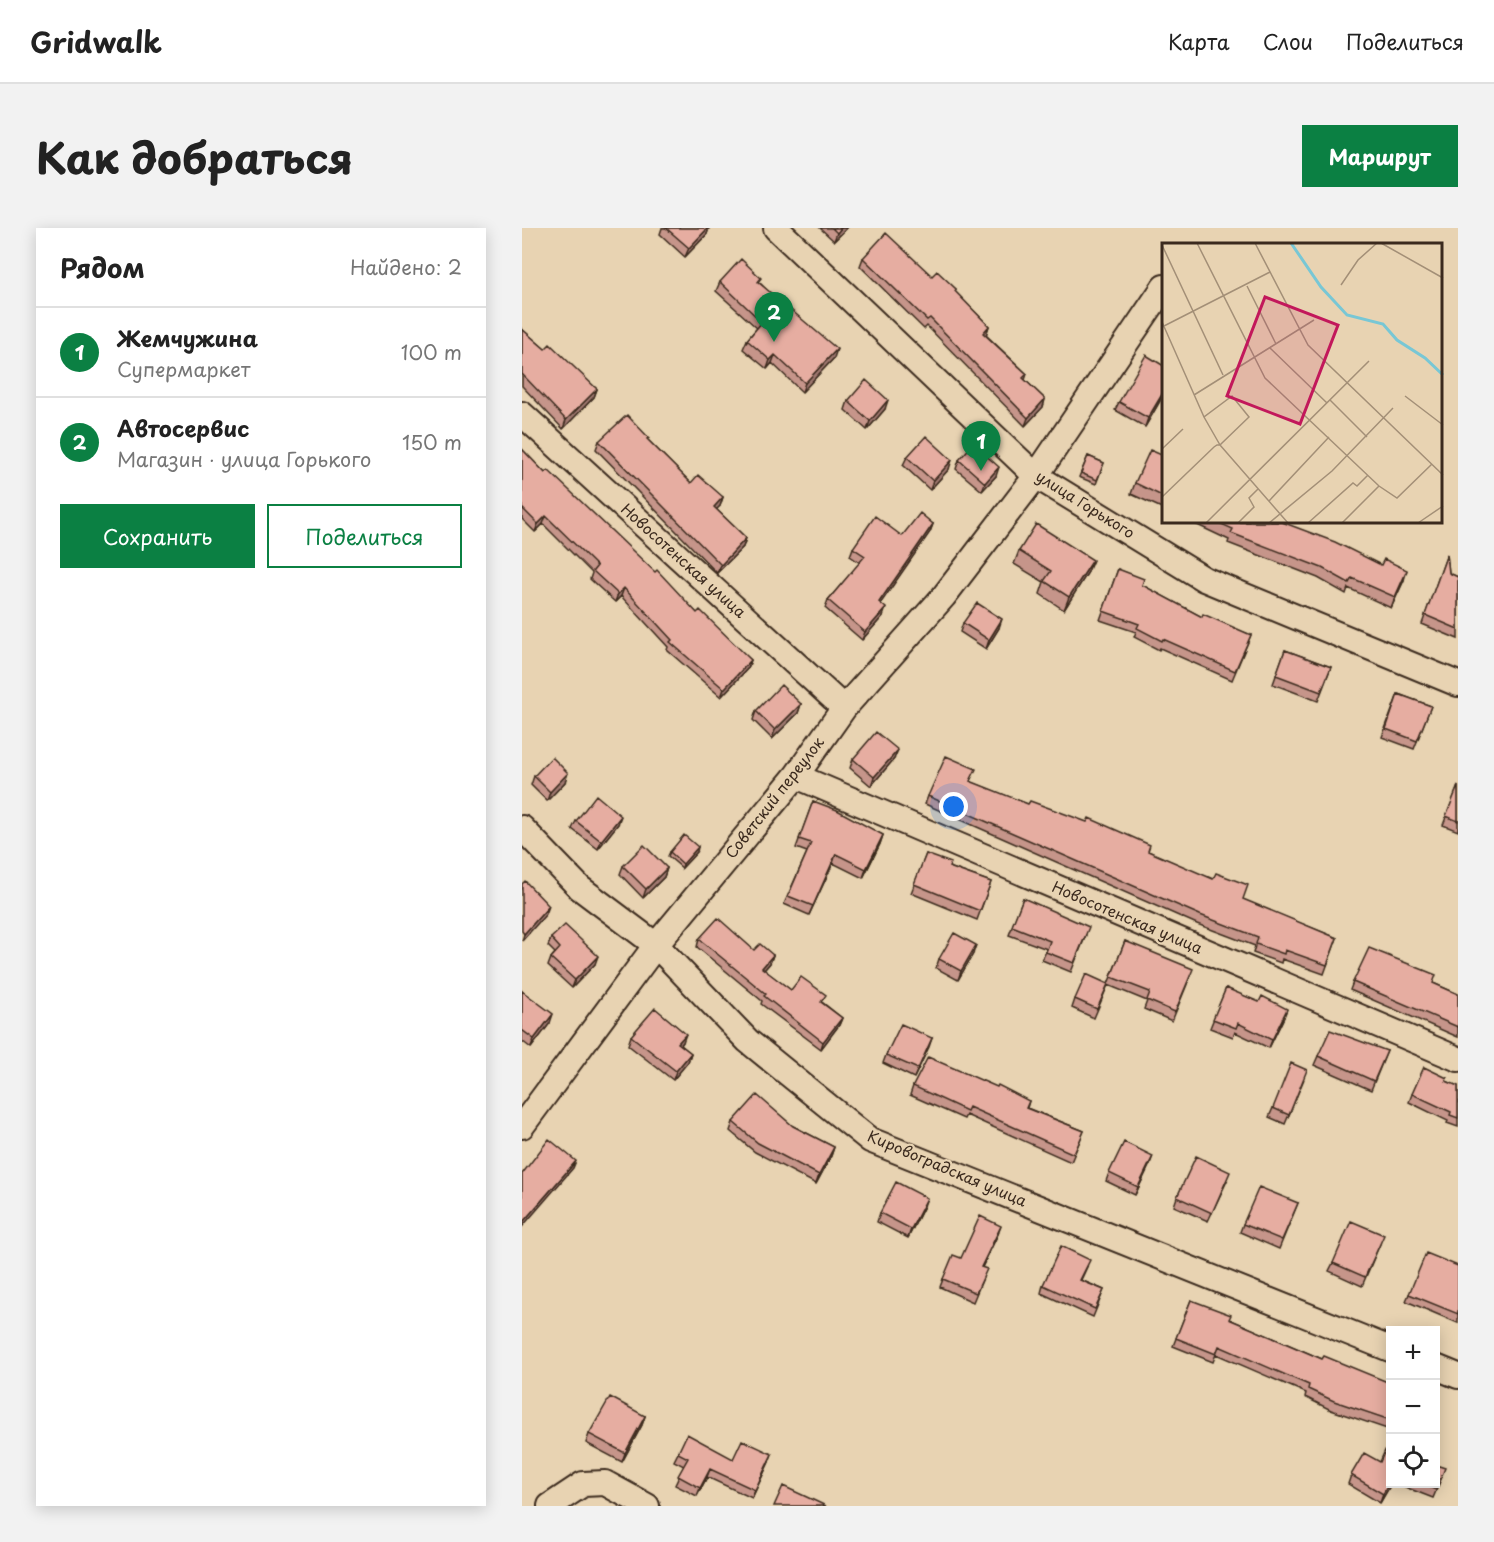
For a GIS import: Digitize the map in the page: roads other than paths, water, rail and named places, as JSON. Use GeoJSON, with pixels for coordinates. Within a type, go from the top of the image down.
{"type":"FeatureCollection","features":[{"type":"Feature","properties":{"kind":"street","name":"улица Горького"},"geometry":{"type":"LineString","coordinates":[[776,228],[1036,476],[1204,579],[1458,684]]}},
{"type":"Feature","properties":{"kind":"street","name":"Советский переулок"},"geometry":{"type":"LineString","coordinates":[[522,1126],[656,945],[796,776],[844,708],[944,596],[1036,476],[1162,290]]}},
{"type":"Feature","properties":{"kind":"street","name":"Новосотенская улица"},"geometry":{"type":"LineString","coordinates":[[522,414],[844,708]]}},
{"type":"Feature","properties":{"kind":"street","name":"Новосотенская улица"},"geometry":{"type":"LineString","coordinates":[[796,776],[1458,1059]]}},
{"type":"Feature","properties":{"kind":"street","name":"Кировоградская улица"},"geometry":{"type":"LineString","coordinates":[[522,828],[580,888],[656,945],[748,1041],[870,1140],[1386,1346]]}},
{"type":"Feature","properties":{"kind":"street"},"geometry":{"type":"LineString","coordinates":[[1440,1369],[1458,1376]]}},
{"type":"Feature","properties":{"kind":"street"},"geometry":{"type":"LineString","coordinates":[[550,1506],[583,1484],[605,1483],[647,1506]]}},
{"type":"Feature","properties":{"kind":"place","name":"Автосервис"},"geometry":{"type":"Point","coordinates":[774,342]}},
{"type":"Feature","properties":{"kind":"place","name":"Жемчужина"},"geometry":{"type":"Point","coordinates":[981,471]}}]}
